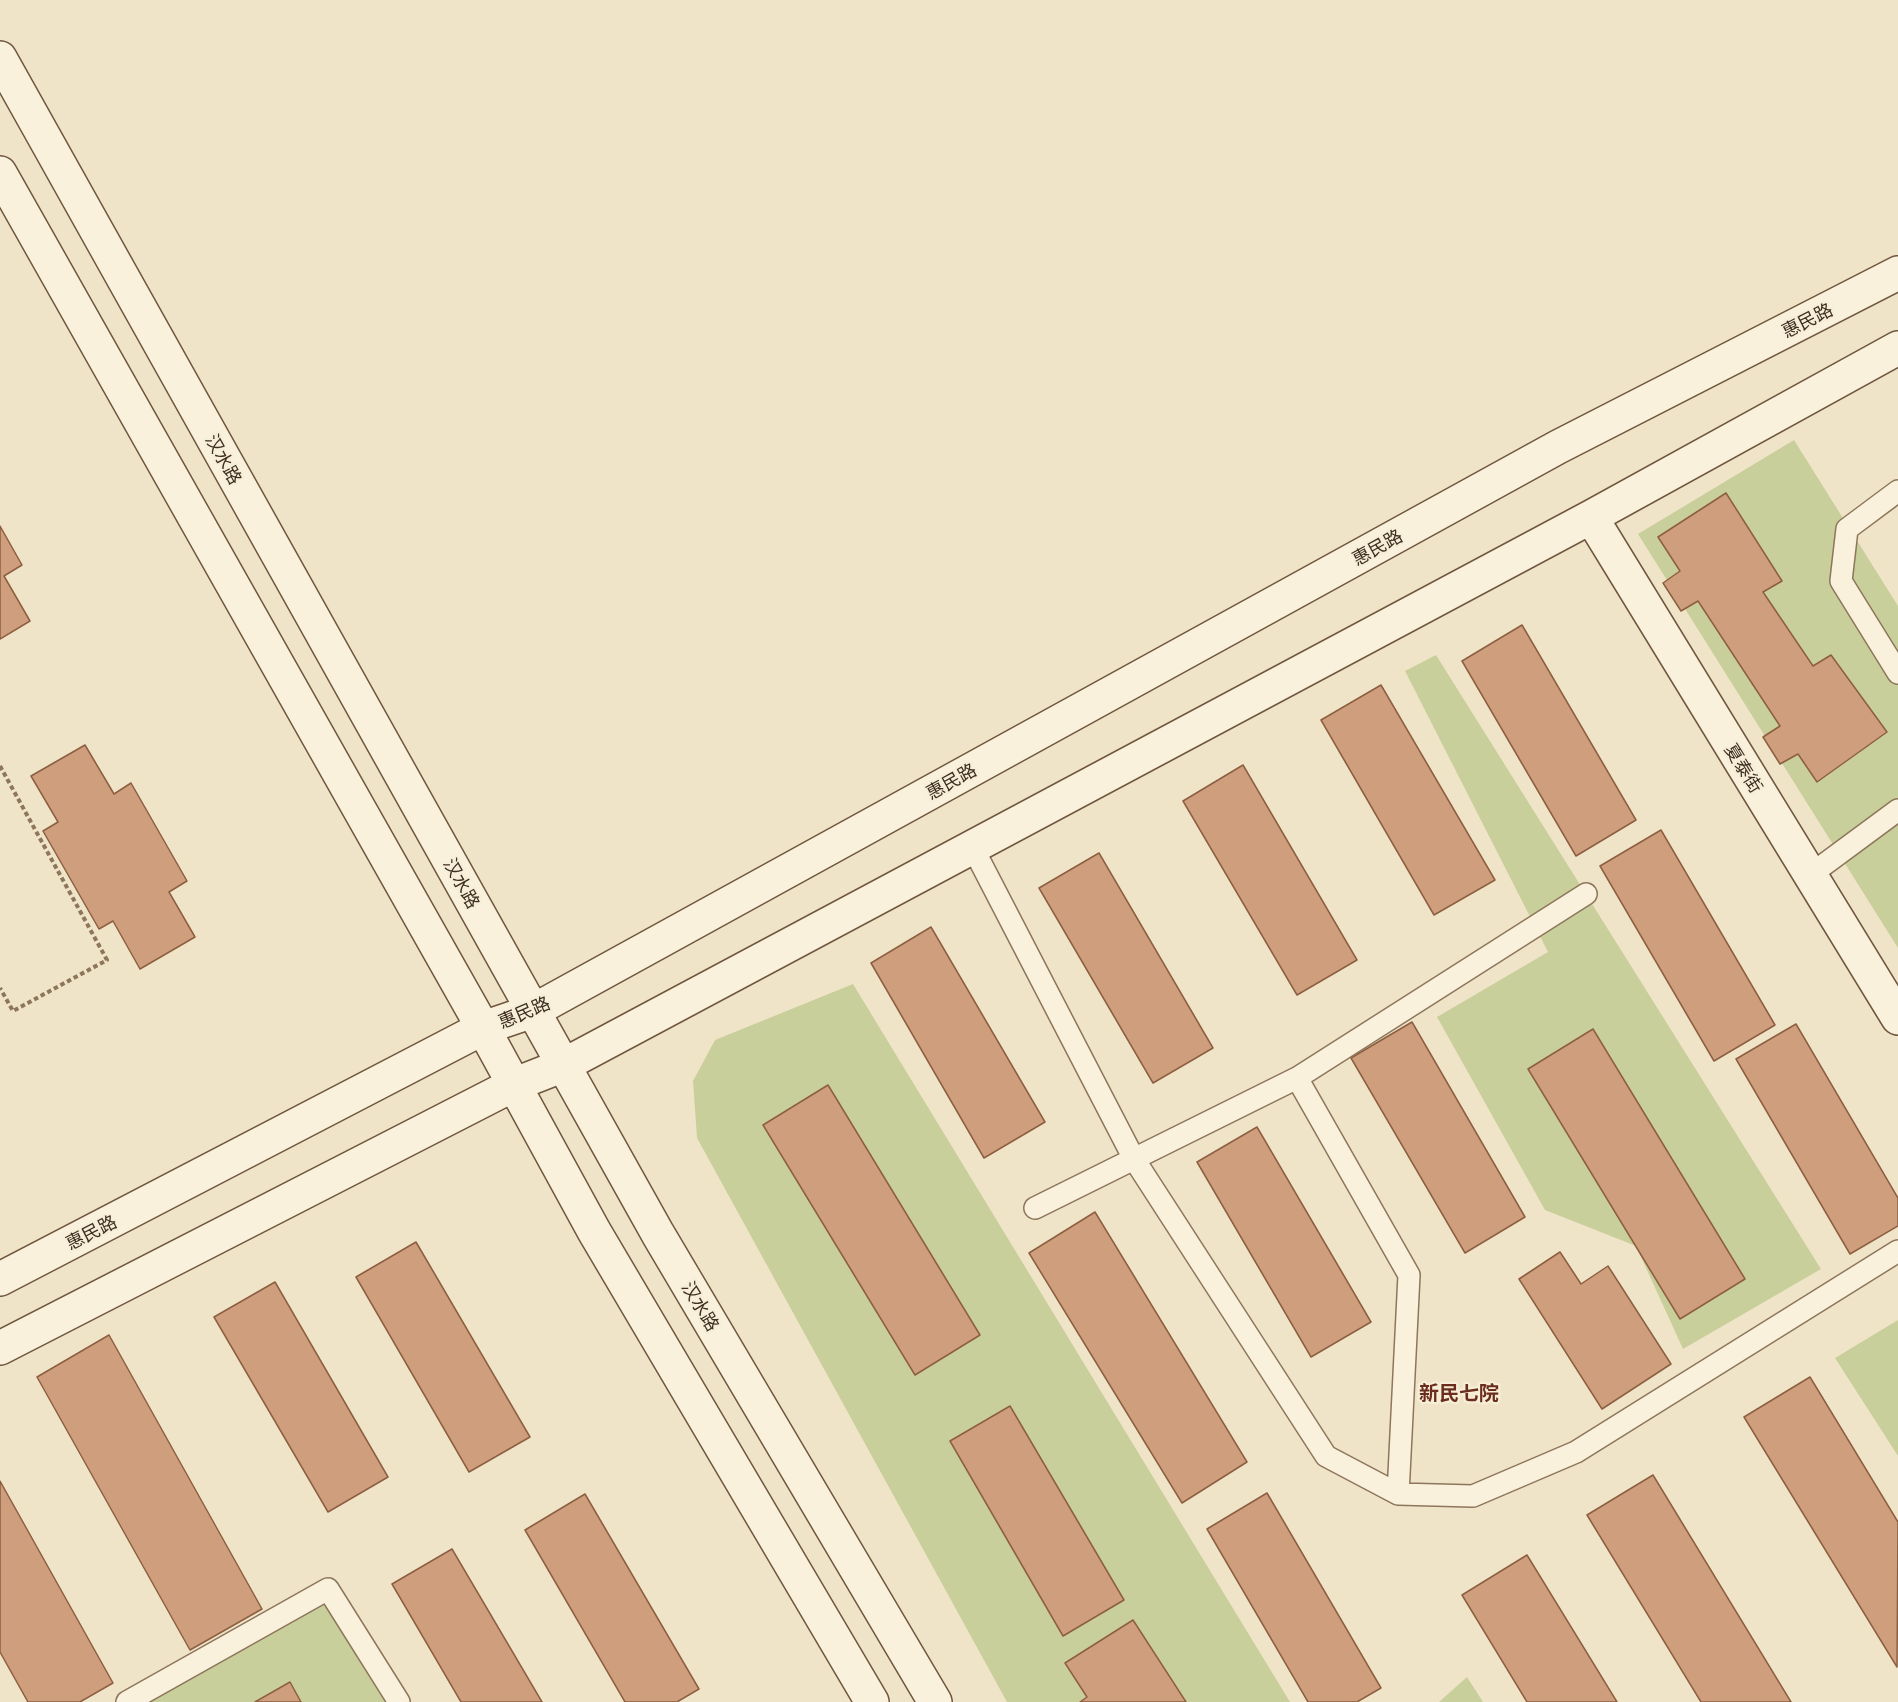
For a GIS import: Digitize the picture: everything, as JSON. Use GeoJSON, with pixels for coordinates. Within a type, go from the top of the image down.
{"type":"FeatureCollection","features":[{"type":"Feature","properties":{"kind":"street","name":"汉水路"},"geometry":{"type":"LineString","coordinates":[[0,58],[658,1234],[935,1702]]}},
{"type":"Feature","properties":{"kind":"street"},"geometry":{"type":"LineString","coordinates":[[0,173],[483,1028],[600,1241],[872,1702]]}},
{"type":"Feature","properties":{"kind":"street","name":"惠民路"},"geometry":{"type":"LineString","coordinates":[[0,1279],[483,1028],[533,1011],[1558,447],[1898,273]]}},
{"type":"Feature","properties":{"kind":"street"},"geometry":{"type":"LineString","coordinates":[[0,1348],[513,1084],[564,1065],[1591,517],[1898,348]]}},
{"type":"Feature","properties":{"kind":"street","name":"夏泰街"},"geometry":{"type":"LineString","coordinates":[[1591,517],[1898,1018]]}},
{"type":"Feature","properties":{"kind":"lane"},"geometry":{"type":"LineString","coordinates":[[1898,491],[1846,529],[1841,581],[1898,673]]}},
{"type":"Feature","properties":{"kind":"lane"},"geometry":{"type":"LineString","coordinates":[[1810,875],[1898,810]]}},
{"type":"Feature","properties":{"kind":"lane"},"geometry":{"type":"LineString","coordinates":[[973,848],[1134,1159],[1326,1456],[1398,1494],[1473,1496],[1576,1452],[1898,1251]]}},
{"type":"Feature","properties":{"kind":"lane"},"geometry":{"type":"LineString","coordinates":[[1035,1208],[1297,1078],[1586,894]]}},
{"type":"Feature","properties":{"kind":"lane"},"geometry":{"type":"LineString","coordinates":[[1297,1078],[1409,1275],[1398,1494]]}},
{"type":"Feature","properties":{"kind":"lane"},"geometry":{"type":"LineString","coordinates":[[127,1702],[328,1588],[399,1702]]}},
{"type":"Feature","properties":{"kind":"path"},"geometry":{"type":"LineString","coordinates":[[0,766],[107,960],[13,1011],[0,988]]}},
{"type":"Feature","properties":{"kind":"green space"},"geometry":{"type":"Polygon","coordinates":[[[1794,440],[1898,606],[1898,948],[1638,534],[1794,440]]]}},
{"type":"Feature","properties":{"kind":"green space"},"geometry":{"type":"Polygon","coordinates":[[[1436,655],[1821,1269],[1683,1349],[1636,1246],[1545,1210],[1437,1017],[1548,952],[1405,671],[1436,655]]]}},
{"type":"Feature","properties":{"kind":"green space"},"geometry":{"type":"Polygon","coordinates":[[[853,984],[1290,1702],[1007,1702],[697,1138],[693,1081],[715,1040],[853,984]]]}},
{"type":"Feature","properties":{"kind":"green space"},"geometry":{"type":"Polygon","coordinates":[[[1898,1320],[1898,1456],[1835,1358],[1898,1320]]]}},
{"type":"Feature","properties":{"kind":"green space"},"geometry":{"type":"Polygon","coordinates":[[[328,1589],[399,1702],[127,1702],[328,1589]]]}},
{"type":"Feature","properties":{"kind":"green space"},"geometry":{"type":"Polygon","coordinates":[[[1467,1677],[1483,1702],[1439,1702],[1467,1677]]]}},
{"type":"Feature","properties":{"kind":"building"},"geometry":{"type":"Polygon","coordinates":[[[1726,493],[1782,581],[1763,592],[1813,666],[1831,655],[1887,732],[1817,782],[1798,754],[1780,764],[1763,737],[1780,726],[1698,601],[1681,611],[1663,583],[1680,571],[1658,537],[1726,493]]]}},
{"type":"Feature","properties":{"kind":"building"},"geometry":{"type":"Polygon","coordinates":[[[0,526],[22,565],[4,576],[30,621],[0,639],[0,526]]]}},
{"type":"Feature","properties":{"kind":"building"},"geometry":{"type":"Polygon","coordinates":[[[1522,625],[1636,820],[1576,856],[1462,661],[1522,625]]]}},
{"type":"Feature","properties":{"kind":"building"},"geometry":{"type":"Polygon","coordinates":[[[1381,685],[1495,880],[1434,915],[1321,720],[1381,685]]]}},
{"type":"Feature","properties":{"kind":"building"},"geometry":{"type":"Polygon","coordinates":[[[85,745],[114,794],[131,783],[187,881],[169,892],[195,937],[140,969],[113,921],[99,929],[43,831],[58,822],[31,776],[85,745]]]}},
{"type":"Feature","properties":{"kind":"building"},"geometry":{"type":"Polygon","coordinates":[[[1243,765],[1357,960],[1297,995],[1183,801],[1243,765]]]}},
{"type":"Feature","properties":{"kind":"building"},"geometry":{"type":"Polygon","coordinates":[[[1661,830],[1775,1025],[1714,1061],[1600,866],[1661,830]]]}},
{"type":"Feature","properties":{"kind":"building"},"geometry":{"type":"Polygon","coordinates":[[[1099,853],[1213,1048],[1153,1083],[1039,888],[1099,853]]]}},
{"type":"Feature","properties":{"kind":"building"},"geometry":{"type":"Polygon","coordinates":[[[931,927],[1045,1122],[984,1158],[871,963],[931,927]]]}},
{"type":"Feature","properties":{"kind":"building"},"geometry":{"type":"Polygon","coordinates":[[[1412,1022],[1525,1217],[1465,1253],[1351,1058],[1412,1022]]]}},
{"type":"Feature","properties":{"kind":"building"},"geometry":{"type":"Polygon","coordinates":[[[1796,1024],[1898,1198],[1898,1226],[1850,1254],[1736,1059],[1796,1024]]]}},
{"type":"Feature","properties":{"kind":"building"},"geometry":{"type":"Polygon","coordinates":[[[1593,1029],[1745,1279],[1680,1319],[1528,1069],[1593,1029]]]}},
{"type":"Feature","properties":{"kind":"building"},"geometry":{"type":"Polygon","coordinates":[[[828,1085],[980,1335],[915,1375],[763,1125],[828,1085]]]}},
{"type":"Feature","properties":{"kind":"building"},"geometry":{"type":"Polygon","coordinates":[[[1257,1127],[1371,1322],[1311,1357],[1197,1162],[1257,1127]]]}},
{"type":"Feature","properties":{"kind":"building"},"geometry":{"type":"Polygon","coordinates":[[[1095,1212],[1247,1462],[1182,1503],[1029,1253],[1095,1212]]]}},
{"type":"Feature","properties":{"kind":"building"},"geometry":{"type":"Polygon","coordinates":[[[416,1242],[530,1437],[469,1472],[356,1277],[416,1242]]]}},
{"type":"Feature","properties":{"kind":"building"},"geometry":{"type":"Polygon","coordinates":[[[1560,1252],[1581,1284],[1608,1266],[1671,1364],[1602,1409],[1519,1279],[1560,1252]]]}},
{"type":"Feature","properties":{"kind":"building"},"geometry":{"type":"Polygon","coordinates":[[[275,1282],[388,1477],[328,1512],[214,1317],[275,1282]]]}},
{"type":"Feature","properties":{"kind":"building"},"geometry":{"type":"Polygon","coordinates":[[[109,1335],[262,1609],[190,1650],[37,1377],[109,1335]]]}},
{"type":"Feature","properties":{"kind":"building"},"geometry":{"type":"Polygon","coordinates":[[[1810,1377],[1898,1522],[1897,1667],[1744,1417],[1810,1377]]]}},
{"type":"Feature","properties":{"kind":"building"},"geometry":{"type":"Polygon","coordinates":[[[1010,1406],[1124,1600],[1063,1636],[950,1441],[1010,1406]]]}},
{"type":"Feature","properties":{"kind":"building"},"geometry":{"type":"Polygon","coordinates":[[[1653,1475],[1791,1702],[1701,1702],[1587,1515],[1653,1475]]]}},
{"type":"Feature","properties":{"kind":"building"},"geometry":{"type":"Polygon","coordinates":[[[0,1481],[113,1683],[80,1702],[28,1702],[0,1652],[0,1481]]]}},
{"type":"Feature","properties":{"kind":"building"},"geometry":{"type":"Polygon","coordinates":[[[1267,1493],[1381,1688],[1357,1702],[1308,1702],[1207,1529],[1267,1493]]]}},
{"type":"Feature","properties":{"kind":"building"},"geometry":{"type":"Polygon","coordinates":[[[585,1494],[699,1689],[677,1702],[625,1702],[525,1530],[585,1494]]]}},
{"type":"Feature","properties":{"kind":"building"},"geometry":{"type":"Polygon","coordinates":[[[452,1549],[542,1702],[461,1702],[392,1584],[452,1549]]]}},
{"type":"Feature","properties":{"kind":"building"},"geometry":{"type":"Polygon","coordinates":[[[1527,1555],[1617,1702],[1527,1702],[1462,1595],[1527,1555]]]}},
{"type":"Feature","properties":{"kind":"building"},"geometry":{"type":"Polygon","coordinates":[[[1133,1620],[1186,1702],[1080,1702],[1087,1697],[1065,1663],[1133,1620]]]}},
{"type":"Feature","properties":{"kind":"building"},"geometry":{"type":"Polygon","coordinates":[[[290,1682],[301,1702],[255,1702],[290,1682]]]}},
{"type":"Feature","properties":{"kind":"district","name":"新民七院"},"geometry":{"type":"Point","coordinates":[1459,1392]}}]}
